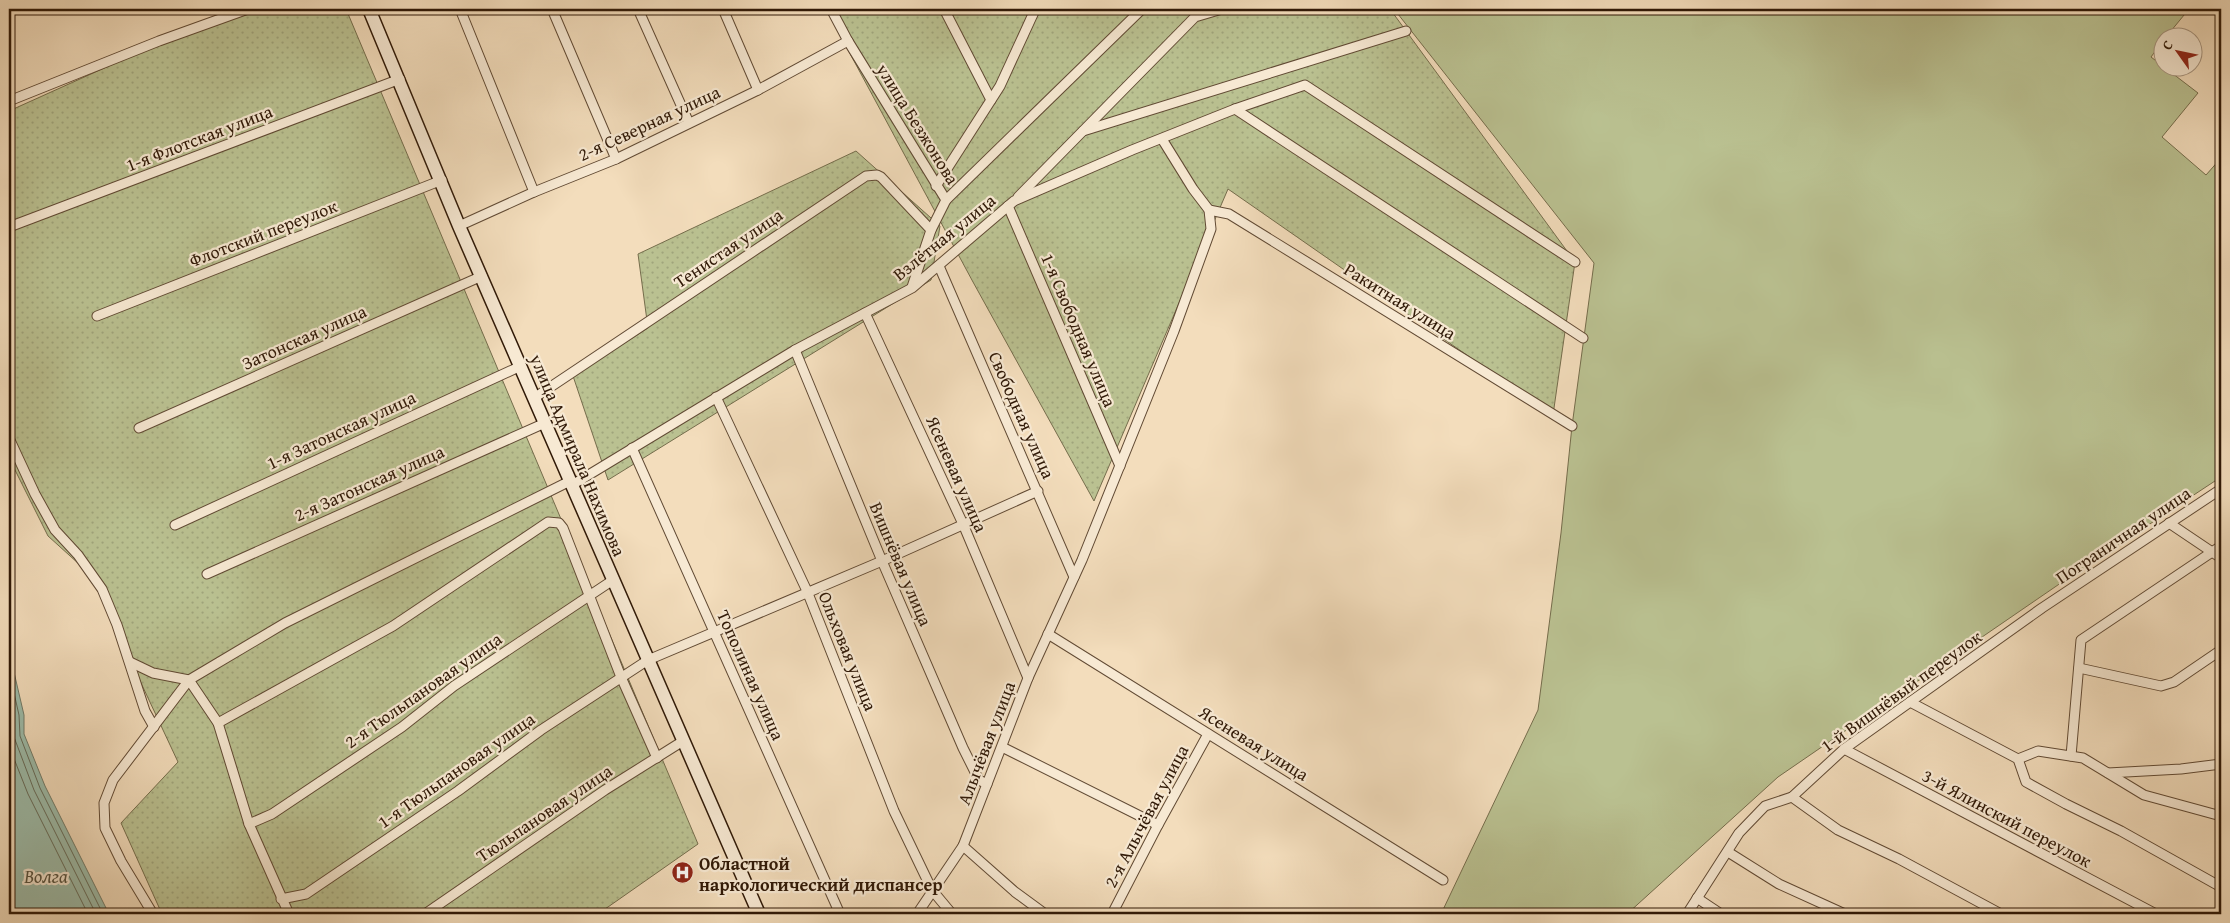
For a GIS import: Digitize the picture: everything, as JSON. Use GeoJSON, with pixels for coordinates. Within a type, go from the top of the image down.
{"type":"FeatureCollection","features":[{"type":"Feature","properties":{"kind":"main road","name":"улица Адмирала Нахимова"},"geometry":{"type":"LineString","coordinates":[[369,9],[442,180],[459,226],[759,914]]}},
{"type":"Feature","properties":{"kind":"street"},"geometry":{"type":"LineString","coordinates":[[9,100],[159,41],[248,9]]}},
{"type":"Feature","properties":{"kind":"street"},"geometry":{"type":"LineString","coordinates":[[460,9],[534,192]]}},
{"type":"Feature","properties":{"kind":"street"},"geometry":{"type":"LineString","coordinates":[[552,9],[616,159]]}},
{"type":"Feature","properties":{"kind":"street"},"geometry":{"type":"LineString","coordinates":[[638,9],[689,123]]}},
{"type":"Feature","properties":{"kind":"street"},"geometry":{"type":"LineString","coordinates":[[723,9],[758,90]]}},
{"type":"Feature","properties":{"kind":"street","name":"улица Безжонова"},"geometry":{"type":"LineString","coordinates":[[831,9],[848,41],[946,200],[931,230],[912,288]]}},
{"type":"Feature","properties":{"kind":"street"},"geometry":{"type":"LineString","coordinates":[[944,9],[991,100]]}},
{"type":"Feature","properties":{"kind":"street"},"geometry":{"type":"LineString","coordinates":[[946,200],[1142,9]]}},
{"type":"Feature","properties":{"kind":"street"},"geometry":{"type":"LineString","coordinates":[[1011,204],[1195,16],[1222,9]]}},
{"type":"Feature","properties":{"kind":"street"},"geometry":{"type":"LineString","coordinates":[[936,186],[1000,86],[1033,10]]}},
{"type":"Feature","properties":{"kind":"street"},"geometry":{"type":"LineString","coordinates":[[1083,131],[1406,31]]}},
{"type":"Feature","properties":{"kind":"street","name":"2-я Северная улица"},"geometry":{"type":"LineString","coordinates":[[459,226],[534,192],[616,159],[758,90],[848,41]]}},
{"type":"Feature","properties":{"kind":"street","name":"1-я Флотская улица"},"geometry":{"type":"LineString","coordinates":[[9,227],[400,79]]}},
{"type":"Feature","properties":{"kind":"street","name":"Взлётная улица"},"geometry":{"type":"LineString","coordinates":[[189,680],[285,623],[571,483],[795,350],[912,288],[1011,204],[1132,150],[1235,109],[1305,85],[1575,262]]}},
{"type":"Feature","properties":{"kind":"street"},"geometry":{"type":"LineString","coordinates":[[1235,109],[1583,338]]}},
{"type":"Feature","properties":{"kind":"street"},"geometry":{"type":"LineString","coordinates":[[1162,139],[1193,189],[1209,209]]}},
{"type":"Feature","properties":{"kind":"street","name":"Тенистая улица"},"geometry":{"type":"LineString","coordinates":[[534,398],[866,176],[877,175],[881,177],[931,230]]}},
{"type":"Feature","properties":{"kind":"street","name":"Флотский переулок"},"geometry":{"type":"LineString","coordinates":[[97,316],[442,180]]}},
{"type":"Feature","properties":{"kind":"street","name":"1-я Свободная улица"},"geometry":{"type":"LineString","coordinates":[[1011,204],[1120,466]]}},
{"type":"Feature","properties":{"kind":"street","name":"Ракитная улица"},"geometry":{"type":"LineString","coordinates":[[1209,209],[1229,214],[1572,426]]}},
{"type":"Feature","properties":{"kind":"street","name":"Алычёвая улица"},"geometry":{"type":"LineString","coordinates":[[917,914],[963,846],[1028,678],[1074,577],[1174,331],[1211,229],[1209,209]]}},
{"type":"Feature","properties":{"kind":"street","name":"Свободная улица"},"geometry":{"type":"LineString","coordinates":[[939,266],[1074,577]]}},
{"type":"Feature","properties":{"kind":"street","name":"Затонская улица"},"geometry":{"type":"LineString","coordinates":[[139,428],[482,276]]}},
{"type":"Feature","properties":{"kind":"street","name":"Ясеневая улица"},"geometry":{"type":"LineString","coordinates":[[865,313],[962,524],[1028,678]]}},
{"type":"Feature","properties":{"kind":"street","name":"Вишнёвая улица"},"geometry":{"type":"LineString","coordinates":[[795,350],[882,561],[964,748],[979,780],[987,784]]}},
{"type":"Feature","properties":{"kind":"street","name":"1-я Затонская улица"},"geometry":{"type":"LineString","coordinates":[[175,525],[521,366]]}},
{"type":"Feature","properties":{"kind":"street","name":"Ольховая улица"},"geometry":{"type":"LineString","coordinates":[[716,397],[807,591],[894,811],[932,890],[952,914]]}},
{"type":"Feature","properties":{"kind":"street","name":"2-я Затонская улица"},"geometry":{"type":"LineString","coordinates":[[207,574],[545,423]]}},
{"type":"Feature","properties":{"kind":"street"},"geometry":{"type":"LineString","coordinates":[[9,438],[35,494],[55,530],[78,555],[102,589],[130,662],[145,712],[154,727]]}},
{"type":"Feature","properties":{"kind":"street","name":"Тополиная улица"},"geometry":{"type":"LineString","coordinates":[[632,448],[840,914]]}},
{"type":"Feature","properties":{"kind":"street","name":"Пограничная улица"},"geometry":{"type":"LineString","coordinates":[[2042,608],[2221,489]]}},
{"type":"Feature","properties":{"kind":"street","name":"1-я Тюльпановая улица"},"geometry":{"type":"LineString","coordinates":[[281,899],[306,894],[458,791],[541,730],[648,660],[807,591],[882,561],[1038,491]]}},
{"type":"Feature","properties":{"kind":"street"},"geometry":{"type":"LineString","coordinates":[[218,723],[393,626],[548,522],[559,523],[563,528],[621,677],[657,758]]}},
{"type":"Feature","properties":{"kind":"street"},"geometry":{"type":"LineString","coordinates":[[2169,523],[2221,558]]}},
{"type":"Feature","properties":{"kind":"street"},"geometry":{"type":"LineString","coordinates":[[2071,756],[2081,640],[2221,546]]}},
{"type":"Feature","properties":{"kind":"street","name":"2-я Тюльпановая улица"},"geometry":{"type":"LineString","coordinates":[[249,824],[272,814],[402,727],[454,686],[613,580]]}},
{"type":"Feature","properties":{"kind":"street","name":"1-й Вишнёвый переулок"},"geometry":{"type":"LineString","coordinates":[[1687,914],[1739,832],[1765,806],[1792,797],[1844,749],[2042,608]]}},
{"type":"Feature","properties":{"kind":"street","name":"Ясеневая улица"},"geometry":{"type":"LineString","coordinates":[[1048,634],[1443,880]]}},
{"type":"Feature","properties":{"kind":"street"},"geometry":{"type":"LineString","coordinates":[[2079,668],[2161,686],[2174,682],[2221,650]]}},
{"type":"Feature","properties":{"kind":"street"},"geometry":{"type":"LineString","coordinates":[[130,662],[153,673],[189,680],[218,723],[249,824],[289,914]]}},
{"type":"Feature","properties":{"kind":"street"},"geometry":{"type":"LineString","coordinates":[[153,914],[121,861],[105,828],[103,816],[108,790],[113,780],[189,680]]}},
{"type":"Feature","properties":{"kind":"street"},"geometry":{"type":"LineString","coordinates":[[1910,702],[2018,759],[2026,782],[2122,831],[2221,887]]}},
{"type":"Feature","properties":{"kind":"street","name":"2-я Алычёвая улица"},"geometry":{"type":"LineString","coordinates":[[1112,914],[1208,734]]}},
{"type":"Feature","properties":{"kind":"street","name":"Тюльпановая улица"},"geometry":{"type":"LineString","coordinates":[[425,914],[605,790],[683,741]]}},
{"type":"Feature","properties":{"kind":"street"},"geometry":{"type":"LineString","coordinates":[[1002,747],[1158,825]]}},
{"type":"Feature","properties":{"kind":"street","name":"3-й Ялинский переулок"},"geometry":{"type":"LineString","coordinates":[[1844,749],[2156,914]]}},
{"type":"Feature","properties":{"kind":"street"},"geometry":{"type":"LineString","coordinates":[[2018,759],[2038,752],[2083,758],[2144,796],[2221,816]]}},
{"type":"Feature","properties":{"kind":"street"},"geometry":{"type":"LineString","coordinates":[[2108,773],[2181,769],[2221,764]]}},
{"type":"Feature","properties":{"kind":"street"},"geometry":{"type":"LineString","coordinates":[[1792,797],[1838,830],[1899,859],[2001,914]]}},
{"type":"Feature","properties":{"kind":"street"},"geometry":{"type":"LineString","coordinates":[[963,846],[1015,892],[1045,914]]}},
{"type":"Feature","properties":{"kind":"street"},"geometry":{"type":"LineString","coordinates":[[1728,852],[1779,884],[1844,914]]}},
{"type":"Feature","properties":{"kind":"street"},"geometry":{"type":"LineString","coordinates":[[1698,898],[1721,914]]}},
{"type":"Feature","properties":{"kind":"shaded area"},"geometry":{"type":"Polygon","coordinates":[[[258,9],[346,9],[698,844],[598,914],[162,914],[121,823],[178,762],[90,574],[48,536],[9,458],[9,111],[153,46],[258,9]]]}},
{"type":"Feature","properties":{"kind":"shaded area"},"geometry":{"type":"Polygon","coordinates":[[[826,9],[1390,9],[1575,262],[1553,415],[1228,189],[1094,501],[826,9]]]}},
{"type":"Feature","properties":{"kind":"shaded area"},"geometry":{"type":"Polygon","coordinates":[[[1394,9],[2189,9],[2173,28],[2152,28],[2152,78],[2178,78],[2198,93],[2162,137],[2206,175],[2221,158],[2221,477],[2071,576],[1778,777],[1627,914],[1441,914],[1538,710],[1561,533],[1572,426],[1594,263],[1394,9]]]}},
{"type":"Feature","properties":{"kind":"shaded area"},"geometry":{"type":"Polygon","coordinates":[[[856,151],[940,226],[931,280],[608,480],[573,376],[648,328],[638,254],[856,151]]]}},
{"type":"Feature","properties":{"kind":"water","name":"Волга"},"geometry":{"type":"Polygon","coordinates":[[[9,660],[13,668],[24,715],[24,734],[45,786],[109,914],[9,914],[9,660]]]}},
{"type":"Feature","properties":{"kind":"place","name":"Областной наркологический диспансер"},"geometry":{"type":"Point","coordinates":[683,873]}}]}
